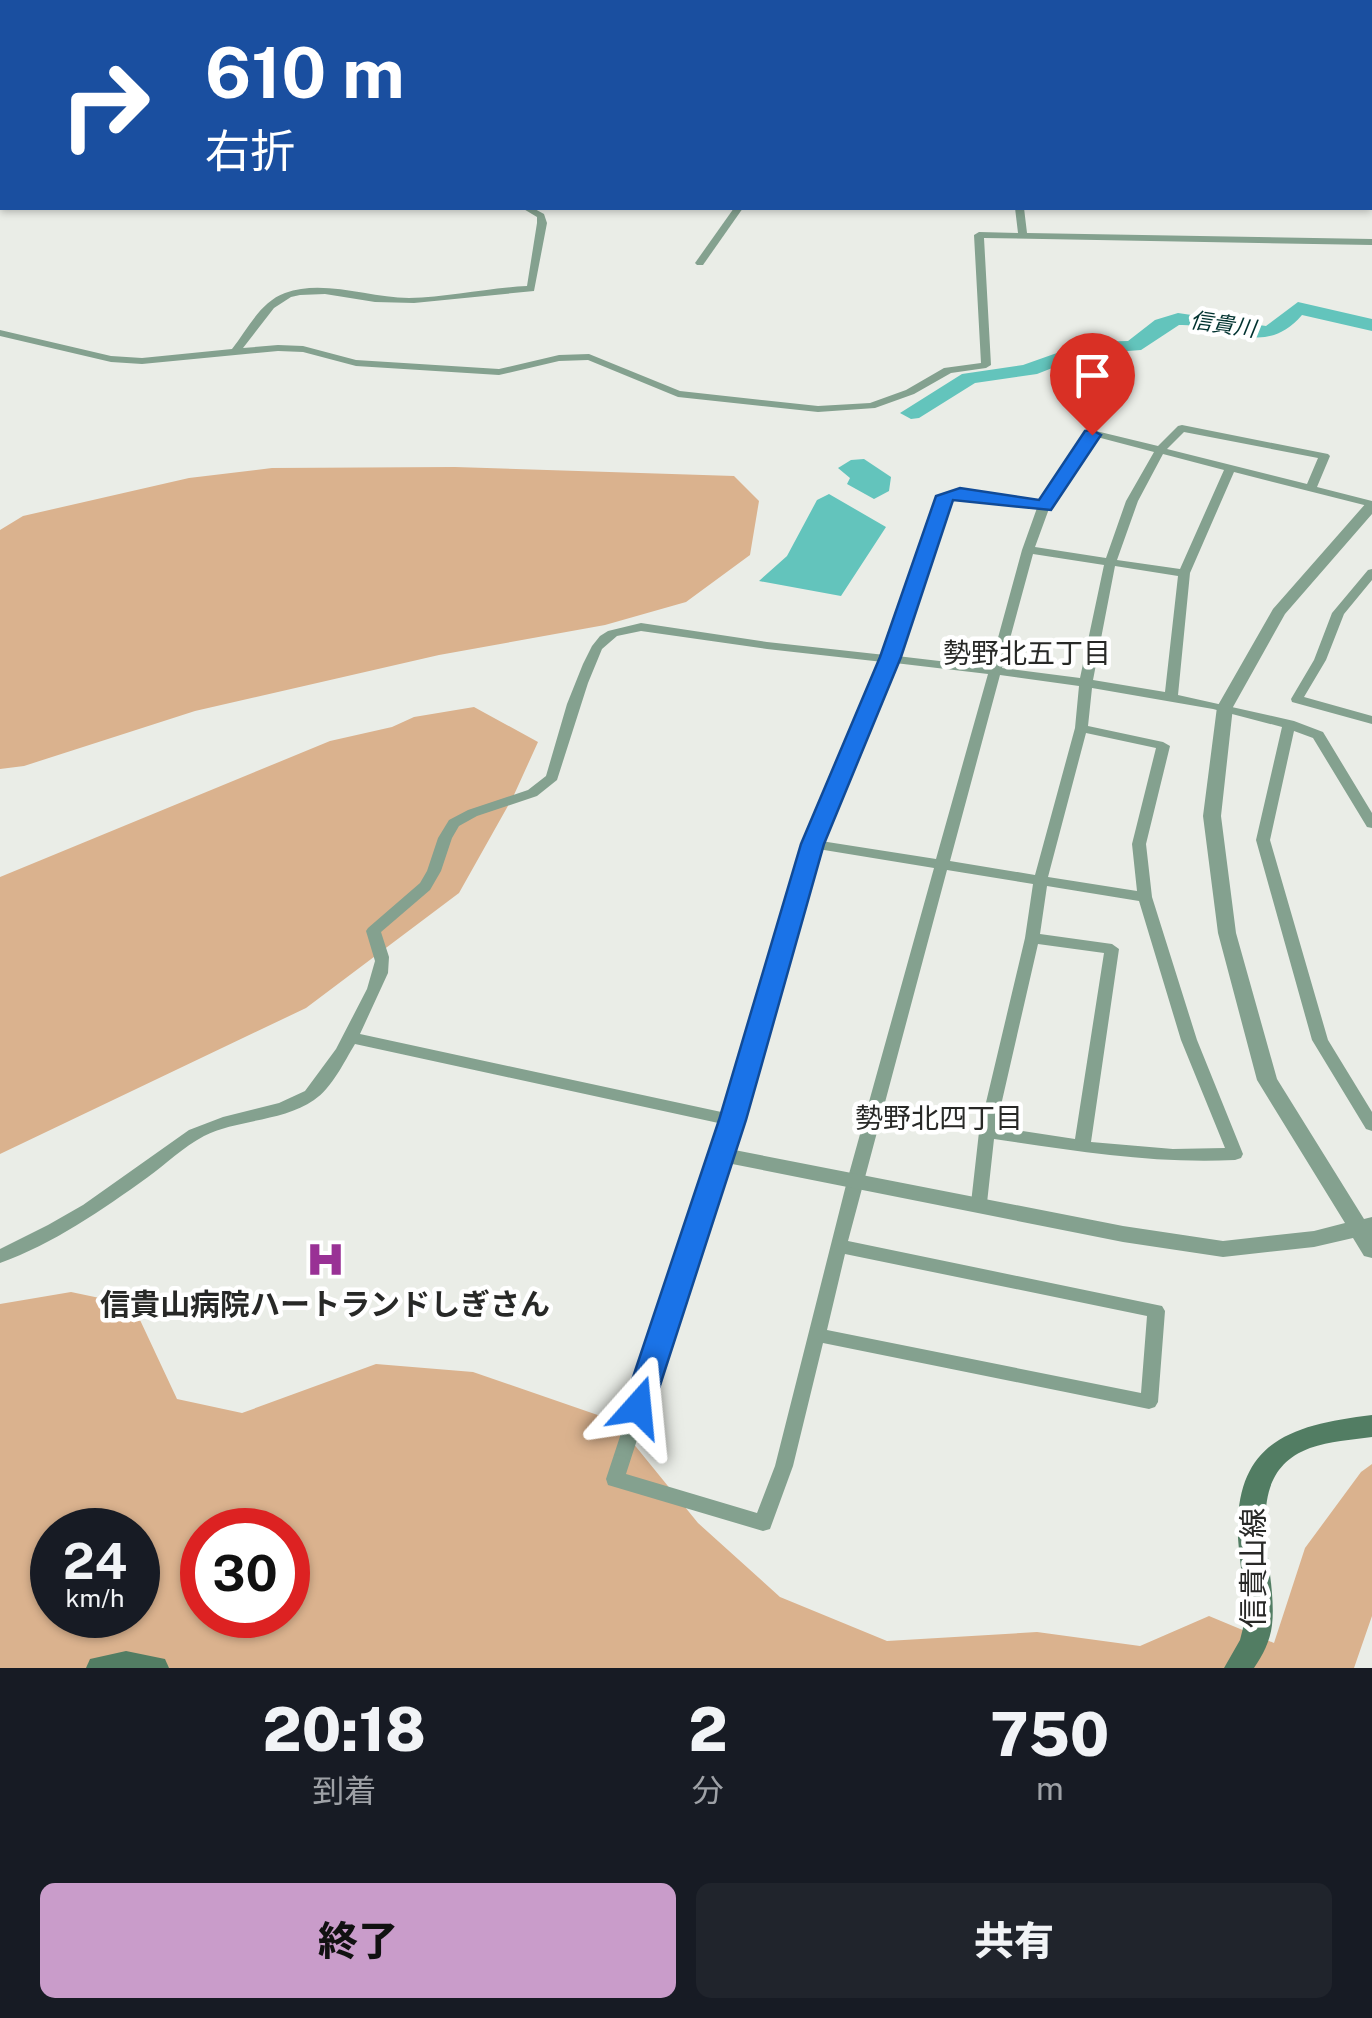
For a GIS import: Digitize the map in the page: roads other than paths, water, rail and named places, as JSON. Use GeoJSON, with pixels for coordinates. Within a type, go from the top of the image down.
{"type":"FeatureCollection","features":[{"type":"Feature","properties":{"kind":"main road","name":"信貴山線"},"geometry":{"type":"LineString","coordinates":[[1238,1668],[1254,1641],[1260,1611],[1250,1526],[1252,1496],[1261,1469],[1285,1445],[1311,1434],[1372,1426]]}},
{"type":"Feature","properties":{"kind":"main road"},"geometry":{"type":"LineString","coordinates":[[100,1668],[126,1664],[155,1668]]}},
{"type":"Feature","properties":{"kind":"street"},"geometry":{"type":"LineString","coordinates":[[236,350],[276,300],[295,294],[331,292],[404,300],[531,290],[542,223],[541,216],[530,210]]}},
{"type":"Feature","properties":{"kind":"street"},"geometry":{"type":"LineString","coordinates":[[700,263],[737,210]]}},
{"type":"Feature","properties":{"kind":"street"},"geometry":{"type":"LineString","coordinates":[[1019,210],[1023,236]]}},
{"type":"Feature","properties":{"kind":"street"},"geometry":{"type":"LineString","coordinates":[[0,333],[112,359],[156,360],[236,350],[303,349],[356,363],[500,372],[559,358],[589,356],[678,394],[847,410],[910,392],[948,370],[986,365],[979,235],[1372,242]]}},
{"type":"Feature","properties":{"kind":"street"},"geometry":{"type":"LineString","coordinates":[[979,1203],[987,1132],[1032,938],[1041,878],[1081,728],[1110,562],[1132,501],[1162,449],[1182,428],[1324,456],[1311,486]]}},
{"type":"Feature","properties":{"kind":"street"},"geometry":{"type":"LineString","coordinates":[[1044,506],[946,494],[891,657],[812,844],[732,1120],[615,1479],[763,1523],[784,1466],[856,1181],[1028,550],[1044,506],[1092,435],[1162,449],[1372,504],[1278,612],[1226,707],[1212,816],[1226,933],[1268,1080],[1365,1228],[1372,1250]]}},
{"type":"Feature","properties":{"kind":"street"},"geometry":{"type":"LineString","coordinates":[[1171,698],[1184,574],[1230,468]]}},
{"type":"Feature","properties":{"kind":"street"},"geometry":{"type":"LineString","coordinates":[[1028,550],[1184,574]]}},
{"type":"Feature","properties":{"kind":"street"},"geometry":{"type":"LineString","coordinates":[[1372,573],[1338,612],[1320,660],[1297,699],[1372,720]]}},
{"type":"Feature","properties":{"kind":"street"},"geometry":{"type":"LineString","coordinates":[[0,1256],[34,1242],[96,1206],[192,1135],[218,1122],[287,1105],[313,1094],[350,1037],[380,976],[382,961],[373,932],[431,878],[445,836],[456,820],[522,798],[545,786],[552,777],[577,696],[601,640],[618,632],[641,627],[891,657],[1086,682],[1226,707],[1318,734],[1372,824]]}},
{"type":"Feature","properties":{"kind":"street"},"geometry":{"type":"LineString","coordinates":[[1289,724],[1263,840],[1320,1040],[1372,1125]]}},
{"type":"Feature","properties":{"kind":"street"},"geometry":{"type":"LineString","coordinates":[[987,1132],[1082,1146],[1204,1157],[1235,1154],[1188,1040],[1145,897],[1139,844],[1164,746],[1081,728]]}},
{"type":"Feature","properties":{"kind":"street"},"geometry":{"type":"LineString","coordinates":[[812,844],[1145,897]]}},
{"type":"Feature","properties":{"kind":"street"},"geometry":{"type":"LineString","coordinates":[[1032,938],[1112,949],[1082,1146]]}},
{"type":"Feature","properties":{"kind":"street"},"geometry":{"type":"LineString","coordinates":[[350,1037],[732,1120]]}},
{"type":"Feature","properties":{"kind":"street"},"geometry":{"type":"LineString","coordinates":[[719,1155],[1123,1234],[1222,1249],[1365,1228]]}},
{"type":"Feature","properties":{"kind":"street"},"geometry":{"type":"LineString","coordinates":[[817,1334],[1149,1402],[1156,1311],[839,1246]]}},
{"type":"Feature","properties":{"kind":"water"},"geometry":{"type":"Polygon","coordinates":[[[864,459],[891,477],[889,491],[874,499],[847,484],[850,478],[838,468],[851,460],[864,459]]]}},
{"type":"Feature","properties":{"kind":"water"},"geometry":{"type":"Polygon","coordinates":[[[829,494],[886,527],[841,596],[759,581],[787,556],[817,500],[829,494]]]}},
{"type":"Feature","properties":{"kind":"waterway","name":"信貴川"},"geometry":{"type":"LineString","coordinates":[[911,413],[969,378],[1030,370],[1088,348],[1134,346],[1162,325],[1178,319],[1268,332],[1298,308],[1372,325]]}},
{"type":"Feature","properties":{"kind":"place","name":"信貴山病院ハートランドしぎさん"},"geometry":{"type":"Point","coordinates":[325,1260]}},
{"type":"Feature","properties":{"kind":"district","name":"勢野北五丁目"},"geometry":{"type":"Point","coordinates":[1027,652]}},
{"type":"Feature","properties":{"kind":"district","name":"勢野北四丁目"},"geometry":{"type":"Point","coordinates":[939,1117]}}]}
